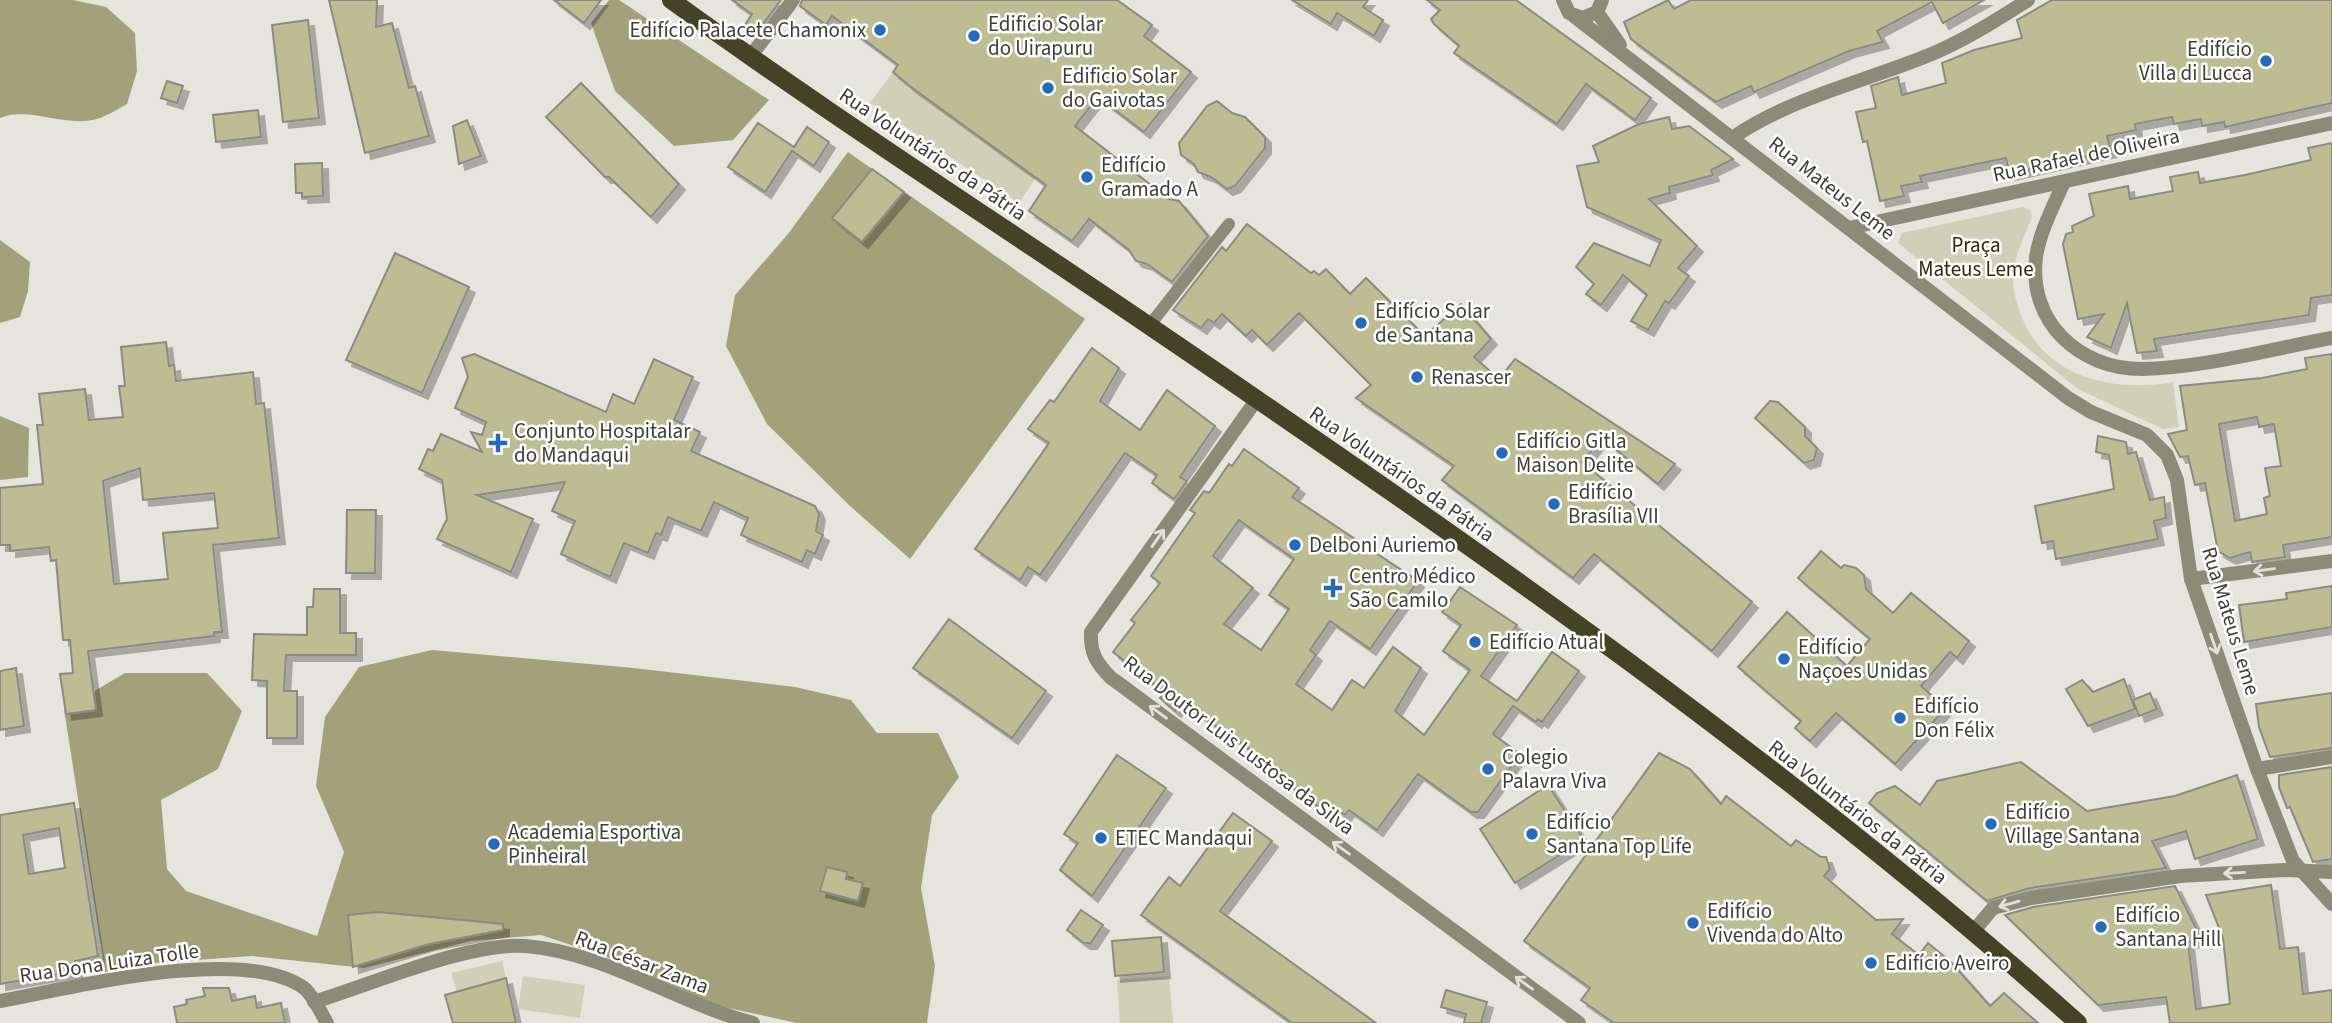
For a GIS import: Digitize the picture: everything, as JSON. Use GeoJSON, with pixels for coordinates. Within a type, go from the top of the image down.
{"type":"FeatureCollection","features":[{"type":"Feature","properties":{"kind":"main road","name":"Rua Voluntários da Pátria"},"geometry":{"type":"LineString","coordinates":[[671,0],[750,57],[1257,399],[1638,669],[1887,860],[2078,1023]]}},
{"type":"Feature","properties":{"kind":"street"},"geometry":{"type":"LineString","coordinates":[[750,57],[793,0]]}},
{"type":"Feature","properties":{"kind":"street","name":"Rua Mateus Leme"},"geometry":{"type":"LineString","coordinates":[[1552,0],[1569,10],[2067,398],[2091,412],[2147,435],[2166,455],[2176,480],[2192,579],[2257,769],[2294,861],[2332,904]]}},
{"type":"Feature","properties":{"kind":"street"},"geometry":{"type":"LineString","coordinates":[[1569,10],[1591,17],[1600,6],[1617,0]]}},
{"type":"Feature","properties":{"kind":"street"},"geometry":{"type":"LineString","coordinates":[[1732,138],[1757,121],[1841,84],[1935,53],[1984,28],[2028,0]]}},
{"type":"Feature","properties":{"kind":"street","name":"Rua Mateus Leme"},"geometry":{"type":"LineString","coordinates":[[1600,6],[1626,55]]}},
{"type":"Feature","properties":{"kind":"street","name":"Rua Rafael de Oliveira"},"geometry":{"type":"LineString","coordinates":[[1849,228],[2332,123]]}},
{"type":"Feature","properties":{"kind":"street"},"geometry":{"type":"LineString","coordinates":[[2064,182],[2045,227],[2036,258],[2038,294],[2048,321],[2067,345],[2096,361],[2140,369],[2179,365],[2332,338]]}},
{"type":"Feature","properties":{"kind":"street","name":"Rua Doutor Luis Lustosa da Silva"},"geometry":{"type":"LineString","coordinates":[[1257,399],[1091,632],[1090,649],[1096,661],[1110,677],[1579,1023]]}},
{"type":"Feature","properties":{"kind":"street"},"geometry":{"type":"LineString","coordinates":[[2192,579],[2332,561]]}},
{"type":"Feature","properties":{"kind":"street"},"geometry":{"type":"LineString","coordinates":[[2257,769],[2332,757]]}},
{"type":"Feature","properties":{"kind":"street"},"geometry":{"type":"LineString","coordinates":[[1972,933],[1993,908],[2031,898],[2180,876],[2284,870],[2332,872]]}},
{"type":"Feature","properties":{"kind":"street","name":"Rua César Zama"},"geometry":{"type":"LineString","coordinates":[[314,1002],[450,958],[523,946],[581,958],[713,1013],[753,1023]]}},
{"type":"Feature","properties":{"kind":"street","name":"Rua Dona Luiza Tolle"},"geometry":{"type":"LineString","coordinates":[[0,1001],[127,977],[227,968],[254,970],[305,988],[327,1023]]}},
{"type":"Feature","properties":{"kind":"lane"},"geometry":{"type":"LineString","coordinates":[[1149,326],[1229,224]]}},
{"type":"Feature","properties":{"kind":"green space"},"geometry":{"type":"Polygon","coordinates":[[[893,72],[1036,177],[1019,203],[870,103],[893,72]]]}},
{"type":"Feature","properties":{"kind":"green space","name":"Praça Mateus Leme"},"geometry":{"type":"Polygon","coordinates":[[[2023,207],[2030,210],[2032,217],[2015,261],[2013,285],[2019,309],[2032,336],[2046,354],[2064,367],[2084,376],[2128,385],[2173,382],[2179,427],[2163,429],[2078,389],[1898,243],[1902,233],[2023,207]]]}},
{"type":"Feature","properties":{"kind":"green space"},"geometry":{"type":"Polygon","coordinates":[[[502,961],[506,978],[457,992],[451,973],[502,961]]]}},
{"type":"Feature","properties":{"kind":"green space"},"geometry":{"type":"Polygon","coordinates":[[[523,976],[585,985],[580,1018],[518,1009],[523,976]]]}},
{"type":"Feature","properties":{"kind":"green space"},"geometry":{"type":"Polygon","coordinates":[[[1169,976],[1173,1023],[1120,1023],[1117,980],[1169,976]]]}},
{"type":"Feature","properties":{"kind":"shaded area"},"geometry":{"type":"Polygon","coordinates":[[[0,0],[73,0],[106,7],[135,33],[137,71],[127,104],[101,118],[85,121],[24,114],[0,118],[0,0]]]}},
{"type":"Feature","properties":{"kind":"shaded area"},"geometry":{"type":"Polygon","coordinates":[[[609,0],[619,0],[769,100],[733,140],[674,146],[615,91],[591,23],[609,0]]]}},
{"type":"Feature","properties":{"kind":"shaded area"},"geometry":{"type":"Polygon","coordinates":[[[848,152],[1085,319],[910,559],[849,505],[767,424],[726,346],[735,295],[788,234],[848,152]]]}},
{"type":"Feature","properties":{"kind":"shaded area"},"geometry":{"type":"Polygon","coordinates":[[[0,240],[30,262],[28,291],[20,317],[0,323],[0,240]]]}},
{"type":"Feature","properties":{"kind":"shaded area"},"geometry":{"type":"Polygon","coordinates":[[[0,416],[29,428],[28,477],[0,480],[0,416]]]}},
{"type":"Feature","properties":{"kind":"shaded area"},"geometry":{"type":"Polygon","coordinates":[[[432,650],[634,668],[795,687],[851,700],[877,733],[938,733],[959,777],[932,815],[921,888],[935,966],[927,1023],[797,1023],[719,1006],[607,957],[541,935],[471,941],[364,968],[252,956],[154,963],[105,972],[64,709],[125,673],[207,673],[242,711],[218,769],[161,800],[167,869],[186,891],[317,936],[344,852],[316,786],[325,717],[359,667],[432,650]]]}},
{"type":"Feature","properties":{"kind":"building"},"geometry":{"type":"Polygon","coordinates":[[[329,0],[377,0],[376,27],[392,23],[409,88],[415,86],[429,136],[365,153],[329,0]]]}},
{"type":"Feature","properties":{"kind":"building"},"geometry":{"type":"Polygon","coordinates":[[[554,0],[601,0],[584,23],[554,0]]]}},
{"type":"Feature","properties":{"kind":"building"},"geometry":{"type":"Polygon","coordinates":[[[732,0],[781,0],[756,33],[745,25],[752,14],[732,0]]]}},
{"type":"Feature","properties":{"kind":"building"},"geometry":{"type":"Polygon","coordinates":[[[802,0],[1117,0],[1152,25],[1144,36],[1191,72],[1144,132],[1098,97],[1075,126],[1169,199],[1179,201],[1208,236],[1172,282],[1147,264],[1136,261],[1129,250],[1089,219],[1072,241],[1029,211],[1046,185],[911,87],[893,72],[898,65],[832,16],[826,25],[800,6],[802,0]]]}},
{"type":"Feature","properties":{"kind":"building"},"geometry":{"type":"Polygon","coordinates":[[[1292,0],[1368,0],[1363,7],[1383,20],[1374,36],[1337,13],[1331,24],[1292,0]]]}},
{"type":"Feature","properties":{"kind":"building"},"geometry":{"type":"Polygon","coordinates":[[[1427,0],[1516,0],[1651,98],[1635,120],[1586,84],[1557,124],[1454,53],[1459,46],[1434,24],[1431,19],[1440,10],[1427,0]]]}},
{"type":"Feature","properties":{"kind":"building"},"geometry":{"type":"Polygon","coordinates":[[[1668,0],[1674,9],[1691,0],[1984,0],[1943,23],[1932,2],[1877,31],[1883,42],[1849,51],[1754,92],[1751,86],[1716,102],[1631,39],[1624,22],[1668,0]]]}},
{"type":"Feature","properties":{"kind":"building"},"geometry":{"type":"Polygon","coordinates":[[[2052,0],[2332,0],[2332,103],[2225,127],[2224,122],[2202,126],[2201,119],[2174,124],[2172,117],[2135,124],[2136,130],[2107,136],[2111,151],[2009,174],[2006,158],[1920,176],[1922,182],[1901,186],[1904,196],[1880,201],[1867,141],[1863,142],[1856,112],[1876,108],[1871,86],[1898,77],[1902,95],[1946,83],[1942,63],[1974,50],[2022,38],[2017,20],[2052,0]]]}},
{"type":"Feature","properties":{"kind":"building"},"geometry":{"type":"Polygon","coordinates":[[[308,20],[319,118],[283,122],[272,25],[308,20]]]}},
{"type":"Feature","properties":{"kind":"building"},"geometry":{"type":"Polygon","coordinates":[[[167,81],[183,86],[177,103],[161,98],[167,81]]]}},
{"type":"Feature","properties":{"kind":"building"},"geometry":{"type":"Polygon","coordinates":[[[581,83],[679,184],[651,217],[609,177],[605,177],[546,117],[581,83]]]}},
{"type":"Feature","properties":{"kind":"building"},"geometry":{"type":"Polygon","coordinates":[[[1217,101],[1232,113],[1245,117],[1265,137],[1265,148],[1235,186],[1227,189],[1211,177],[1198,172],[1194,164],[1181,155],[1179,143],[1207,106],[1217,101]]]}},
{"type":"Feature","properties":{"kind":"building"},"geometry":{"type":"Polygon","coordinates":[[[258,110],[261,137],[216,142],[213,115],[258,110]]]}},
{"type":"Feature","properties":{"kind":"building"},"geometry":{"type":"Polygon","coordinates":[[[1669,117],[1672,129],[1689,126],[1733,159],[1711,170],[1713,175],[1669,187],[1670,193],[1649,199],[1697,246],[1678,268],[1689,276],[1669,303],[1665,301],[1648,330],[1631,321],[1647,295],[1623,275],[1601,305],[1586,294],[1594,284],[1576,267],[1594,243],[1650,266],[1661,240],[1587,207],[1577,166],[1599,162],[1593,146],[1639,124],[1669,117]]]}},
{"type":"Feature","properties":{"kind":"building"},"geometry":{"type":"Polygon","coordinates":[[[467,120],[481,156],[459,164],[453,126],[467,120]]]}},
{"type":"Feature","properties":{"kind":"building"},"geometry":{"type":"Polygon","coordinates":[[[758,123],[794,147],[807,127],[829,142],[814,166],[792,151],[765,192],[728,167],[758,123]]]}},
{"type":"Feature","properties":{"kind":"building"},"geometry":{"type":"Polygon","coordinates":[[[2332,143],[2332,295],[2311,298],[2309,315],[2154,339],[2157,351],[2137,353],[2127,303],[2111,348],[2087,337],[2104,314],[2078,319],[2063,244],[2066,234],[2073,232],[2072,226],[2094,216],[2089,194],[2128,186],[2130,199],[2173,191],[2170,177],[2198,172],[2200,183],[2245,175],[2311,160],[2308,148],[2332,143]]]}},
{"type":"Feature","properties":{"kind":"building"},"geometry":{"type":"Polygon","coordinates":[[[322,163],[323,196],[302,197],[302,193],[296,193],[295,164],[322,163]]]}},
{"type":"Feature","properties":{"kind":"building"},"geometry":{"type":"Polygon","coordinates":[[[872,169],[904,192],[862,242],[832,218],[872,169]]]}},
{"type":"Feature","properties":{"kind":"building"},"geometry":{"type":"Polygon","coordinates":[[[1247,224],[1311,273],[1314,271],[1319,275],[1326,269],[1350,294],[1366,278],[1425,336],[1461,304],[1491,339],[1474,357],[1499,379],[1515,359],[1675,464],[1658,484],[1602,438],[1582,462],[1752,602],[1712,651],[1594,554],[1573,578],[1442,480],[1454,466],[1356,398],[1371,385],[1299,313],[1267,345],[1252,330],[1246,336],[1222,314],[1214,323],[1208,319],[1201,328],[1173,310],[1222,247],[1226,251],[1247,224]]]}},
{"type":"Feature","properties":{"kind":"building"},"geometry":{"type":"Polygon","coordinates":[[[395,253],[469,287],[422,393],[346,360],[395,253]]]}},
{"type":"Feature","properties":{"kind":"building"},"geometry":{"type":"Polygon","coordinates":[[[166,342],[169,366],[174,365],[176,381],[253,372],[256,404],[264,403],[279,538],[213,545],[222,632],[214,632],[214,636],[88,651],[96,710],[66,714],[60,674],[73,673],[70,640],[63,640],[56,560],[51,561],[49,547],[10,551],[10,545],[0,545],[0,488],[43,484],[37,425],[43,425],[39,394],[85,389],[89,420],[123,417],[119,386],[125,386],[121,347],[166,342]],[[140,468],[103,481],[114,584],[168,579],[163,533],[218,528],[214,493],[143,500],[140,468]]]}},
{"type":"Feature","properties":{"kind":"building"},"geometry":{"type":"Polygon","coordinates":[[[1092,348],[1119,368],[1100,401],[1140,430],[1167,390],[1215,426],[1180,477],[1187,481],[1174,499],[1152,483],[1157,475],[1125,453],[1040,575],[1028,567],[1020,580],[975,549],[1049,443],[1028,429],[1050,400],[1054,402],[1092,348]]]}},
{"type":"Feature","properties":{"kind":"building"},"geometry":{"type":"Polygon","coordinates":[[[474,354],[606,412],[613,394],[634,404],[654,359],[693,377],[674,420],[700,432],[691,451],[815,506],[819,514],[816,531],[823,535],[815,554],[807,550],[802,562],[741,535],[748,518],[714,502],[701,531],[668,517],[661,535],[656,533],[648,553],[624,543],[610,577],[561,554],[575,521],[552,511],[565,482],[477,495],[533,519],[511,572],[437,539],[447,519],[442,480],[419,469],[428,449],[433,451],[441,434],[482,452],[471,432],[482,435],[486,422],[455,408],[468,377],[462,358],[474,354]]]}},
{"type":"Feature","properties":{"kind":"building"},"geometry":{"type":"Polygon","coordinates":[[[2332,354],[2332,537],[2283,545],[2285,557],[2252,562],[2250,552],[2230,558],[2218,551],[2205,483],[2195,485],[2188,456],[2180,457],[2168,434],[2187,430],[2180,386],[2262,378],[2307,369],[2305,358],[2332,354]],[[2257,417],[2219,424],[2235,521],[2267,514],[2264,498],[2270,496],[2265,468],[2281,466],[2274,424],[2259,427],[2257,417]]]}},
{"type":"Feature","properties":{"kind":"building"},"geometry":{"type":"Polygon","coordinates":[[[1770,401],[1778,402],[1805,427],[1805,436],[1817,448],[1814,460],[1804,463],[1755,418],[1770,401]]]}},
{"type":"Feature","properties":{"kind":"building"},"geometry":{"type":"Polygon","coordinates":[[[2098,436],[2126,442],[2128,454],[2136,452],[2150,500],[2164,497],[2166,518],[2154,521],[2158,539],[2056,559],[2053,541],[2042,543],[2035,506],[2114,489],[2109,455],[2096,452],[2098,436]]]}},
{"type":"Feature","properties":{"kind":"building"},"geometry":{"type":"Polygon","coordinates":[[[1244,449],[1299,488],[1292,497],[1418,581],[1370,649],[1330,621],[1310,650],[1316,655],[1296,684],[1332,710],[1352,680],[1364,688],[1393,647],[1421,668],[1395,711],[1424,735],[1470,670],[1443,651],[1461,625],[1442,612],[1460,587],[1517,625],[1481,676],[1517,701],[1552,652],[1579,671],[1542,722],[1538,719],[1536,722],[1513,706],[1493,734],[1520,754],[1478,812],[1471,812],[1418,774],[1377,830],[1349,810],[1345,815],[1326,802],[1321,808],[1278,777],[1282,771],[1181,702],[1175,711],[1160,698],[1164,692],[1113,652],[1135,623],[1131,620],[1160,583],[1151,576],[1195,513],[1190,510],[1204,491],[1209,493],[1229,464],[1232,466],[1244,449]],[[1239,520],[1213,556],[1253,588],[1224,624],[1261,650],[1289,609],[1269,595],[1294,559],[1239,520]]]}},
{"type":"Feature","properties":{"kind":"building"},"geometry":{"type":"Polygon","coordinates":[[[347,510],[376,510],[375,573],[346,573],[347,510]]]}},
{"type":"Feature","properties":{"kind":"building"},"geometry":{"type":"Polygon","coordinates":[[[1821,551],[1841,568],[1844,565],[1856,568],[1864,575],[1866,589],[1893,613],[1911,593],[1969,641],[1957,658],[1950,652],[1921,686],[1946,708],[1895,764],[1836,713],[1810,741],[1795,728],[1801,721],[1738,667],[1787,612],[1847,666],[1870,639],[1798,578],[1821,551]]]}},
{"type":"Feature","properties":{"kind":"building"},"geometry":{"type":"Polygon","coordinates":[[[2332,586],[2332,627],[2244,642],[2239,605],[2287,599],[2286,593],[2332,586]]]}},
{"type":"Feature","properties":{"kind":"building"},"geometry":{"type":"Polygon","coordinates":[[[314,589],[340,589],[340,633],[356,633],[356,655],[286,655],[284,691],[297,691],[297,738],[267,738],[267,681],[252,680],[254,634],[307,635],[307,607],[313,607],[314,589]]]}},
{"type":"Feature","properties":{"kind":"building"},"geometry":{"type":"Polygon","coordinates":[[[949,619],[1046,691],[1012,738],[913,668],[949,619]]]}},
{"type":"Feature","properties":{"kind":"building"},"geometry":{"type":"Polygon","coordinates":[[[16,668],[24,726],[0,730],[0,671],[16,668]]]}},
{"type":"Feature","properties":{"kind":"building"},"geometry":{"type":"Polygon","coordinates":[[[2124,679],[2135,709],[2088,726],[2066,689],[2082,680],[2093,692],[2124,679]]]}},
{"type":"Feature","properties":{"kind":"building"},"geometry":{"type":"Polygon","coordinates":[[[2150,693],[2157,709],[2139,716],[2133,700],[2150,693]]]}},
{"type":"Feature","properties":{"kind":"building"},"geometry":{"type":"Polygon","coordinates":[[[2332,693],[2332,748],[2270,757],[2259,727],[2256,704],[2332,693]]]}},
{"type":"Feature","properties":{"kind":"building"},"geometry":{"type":"Polygon","coordinates":[[[1659,753],[1690,769],[1721,804],[1726,796],[1791,846],[1796,840],[1821,857],[1826,857],[1830,869],[1824,876],[1876,920],[1903,919],[1892,934],[1919,955],[1928,943],[1951,962],[1990,1006],[2004,993],[2038,1023],[1614,1023],[1581,1000],[1590,988],[1524,941],[1659,753]]]}},
{"type":"Feature","properties":{"kind":"building","name":"ETEC Mandaqui"},"geometry":{"type":"Polygon","coordinates":[[[1117,755],[1166,788],[1092,896],[1060,870],[1078,843],[1064,834],[1117,755]]]}},
{"type":"Feature","properties":{"kind":"building"},"geometry":{"type":"Polygon","coordinates":[[[2021,762],[2087,811],[2175,796],[2237,775],[2258,839],[2195,859],[2186,831],[2152,841],[2166,868],[2030,888],[1987,901],[1869,803],[1877,793],[1895,786],[1920,805],[1937,781],[2021,762]]]}},
{"type":"Feature","properties":{"kind":"building"},"geometry":{"type":"Polygon","coordinates":[[[2332,767],[2332,859],[2313,862],[2290,807],[2287,808],[2279,787],[2279,775],[2332,767]]]}},
{"type":"Feature","properties":{"kind":"building","name":"Edifício Santana Top Life"},"geometry":{"type":"Polygon","coordinates":[[[1548,785],[1584,840],[1515,883],[1480,829],[1548,785]]]}},
{"type":"Feature","properties":{"kind":"building"},"geometry":{"type":"Polygon","coordinates":[[[74,803],[98,956],[75,961],[76,971],[0,984],[0,815],[74,803]],[[59,828],[23,835],[29,874],[65,868],[59,828]]]}},
{"type":"Feature","properties":{"kind":"building"},"geometry":{"type":"Polygon","coordinates":[[[1233,813],[1272,841],[1220,911],[1376,1023],[1292,1023],[1141,915],[1169,877],[1180,886],[1233,813]]]}},
{"type":"Feature","properties":{"kind":"building"},"geometry":{"type":"Polygon","coordinates":[[[827,867],[847,872],[846,879],[863,883],[858,901],[820,891],[827,867]]]}},
{"type":"Feature","properties":{"kind":"building"},"geometry":{"type":"Polygon","coordinates":[[[2271,885],[2280,949],[2298,947],[2303,994],[2332,990],[2332,1023],[2170,1023],[2166,997],[2098,1005],[2005,915],[2033,907],[2175,886],[2202,940],[2188,942],[2196,1009],[2230,1004],[2223,938],[2206,895],[2271,885]]]}},
{"type":"Feature","properties":{"kind":"building"},"geometry":{"type":"Polygon","coordinates":[[[1081,910],[1103,925],[1091,943],[1084,943],[1067,930],[1081,910]]]}},
{"type":"Feature","properties":{"kind":"building"},"geometry":{"type":"Polygon","coordinates":[[[379,912],[503,924],[503,930],[429,944],[353,967],[348,915],[379,912]]]}},
{"type":"Feature","properties":{"kind":"building"},"geometry":{"type":"Polygon","coordinates":[[[1161,937],[1164,972],[1115,976],[1112,941],[1161,937]]]}},
{"type":"Feature","properties":{"kind":"building"},"geometry":{"type":"Polygon","coordinates":[[[506,978],[516,1023],[453,1023],[445,995],[506,978]]]}},
{"type":"Feature","properties":{"kind":"building"},"geometry":{"type":"Polygon","coordinates":[[[203,988],[229,988],[232,1001],[255,996],[257,1008],[281,1003],[285,1023],[177,1023],[174,1007],[187,1004],[186,1000],[205,996],[203,988]]]}},
{"type":"Feature","properties":{"kind":"building"},"geometry":{"type":"Polygon","coordinates":[[[1446,990],[1487,1002],[1481,1023],[1464,1023],[1466,1014],[1441,1007],[1446,990]]]}},
{"type":"Feature","properties":{"kind":"place","name":"Edifício Palacete Chamonix"},"geometry":{"type":"Point","coordinates":[880,30]}},
{"type":"Feature","properties":{"kind":"place","name":"Edificio Solar do Uirapuru"},"geometry":{"type":"Point","coordinates":[974,36]}},
{"type":"Feature","properties":{"kind":"place","name":"Edifício Villa di Lucca"},"geometry":{"type":"Point","coordinates":[2266,61]}},
{"type":"Feature","properties":{"kind":"place","name":"Edificio Solar do Gaivotas"},"geometry":{"type":"Point","coordinates":[1048,88]}},
{"type":"Feature","properties":{"kind":"place","name":"Edifício Gramado A"},"geometry":{"type":"Point","coordinates":[1087,177]}},
{"type":"Feature","properties":{"kind":"place","name":"Edifício Solar de Santana"},"geometry":{"type":"Point","coordinates":[1361,323]}},
{"type":"Feature","properties":{"kind":"place","name":"Renascer"},"geometry":{"type":"Point","coordinates":[1417,377]}},
{"type":"Feature","properties":{"kind":"place","name":"Conjunto Hospitalar do Mandaqui"},"geometry":{"type":"Point","coordinates":[498,443]}},
{"type":"Feature","properties":{"kind":"place","name":"Edifício Gitla Maison Delite"},"geometry":{"type":"Point","coordinates":[1502,453]}},
{"type":"Feature","properties":{"kind":"place","name":"Edifício Brasília VII"},"geometry":{"type":"Point","coordinates":[1554,504]}},
{"type":"Feature","properties":{"kind":"place","name":"Delboni Auriemo"},"geometry":{"type":"Point","coordinates":[1295,545]}},
{"type":"Feature","properties":{"kind":"place","name":"Centro Médico São Camilo"},"geometry":{"type":"Point","coordinates":[1333,588]}},
{"type":"Feature","properties":{"kind":"place","name":"Edifício Atual"},"geometry":{"type":"Point","coordinates":[1475,642]}},
{"type":"Feature","properties":{"kind":"place","name":"Edifício Naçoes Unidas"},"geometry":{"type":"Point","coordinates":[1784,659]}},
{"type":"Feature","properties":{"kind":"place","name":"Edifício Don Félix"},"geometry":{"type":"Point","coordinates":[1900,718]}},
{"type":"Feature","properties":{"kind":"place","name":"Colegio Palavra Viva"},"geometry":{"type":"Point","coordinates":[1488,769]}},
{"type":"Feature","properties":{"kind":"place","name":"Edifício Village Santana"},"geometry":{"type":"Point","coordinates":[1991,824]}},
{"type":"Feature","properties":{"kind":"place","name":"Edifício Santana Top Life"},"geometry":{"type":"Point","coordinates":[1532,834]}},
{"type":"Feature","properties":{"kind":"place","name":"ETEC Mandaqui"},"geometry":{"type":"Point","coordinates":[1101,838]}},
{"type":"Feature","properties":{"kind":"place","name":"Academia Esportiva Pinheiral"},"geometry":{"type":"Point","coordinates":[494,844]}},
{"type":"Feature","properties":{"kind":"place","name":"Edifício Vivenda do Alto"},"geometry":{"type":"Point","coordinates":[1693,923]}},
{"type":"Feature","properties":{"kind":"place","name":"Edifício Santana Hill"},"geometry":{"type":"Point","coordinates":[2101,927]}},
{"type":"Feature","properties":{"kind":"place","name":"Edifício Aveiro"},"geometry":{"type":"Point","coordinates":[1871,963]}}]}
